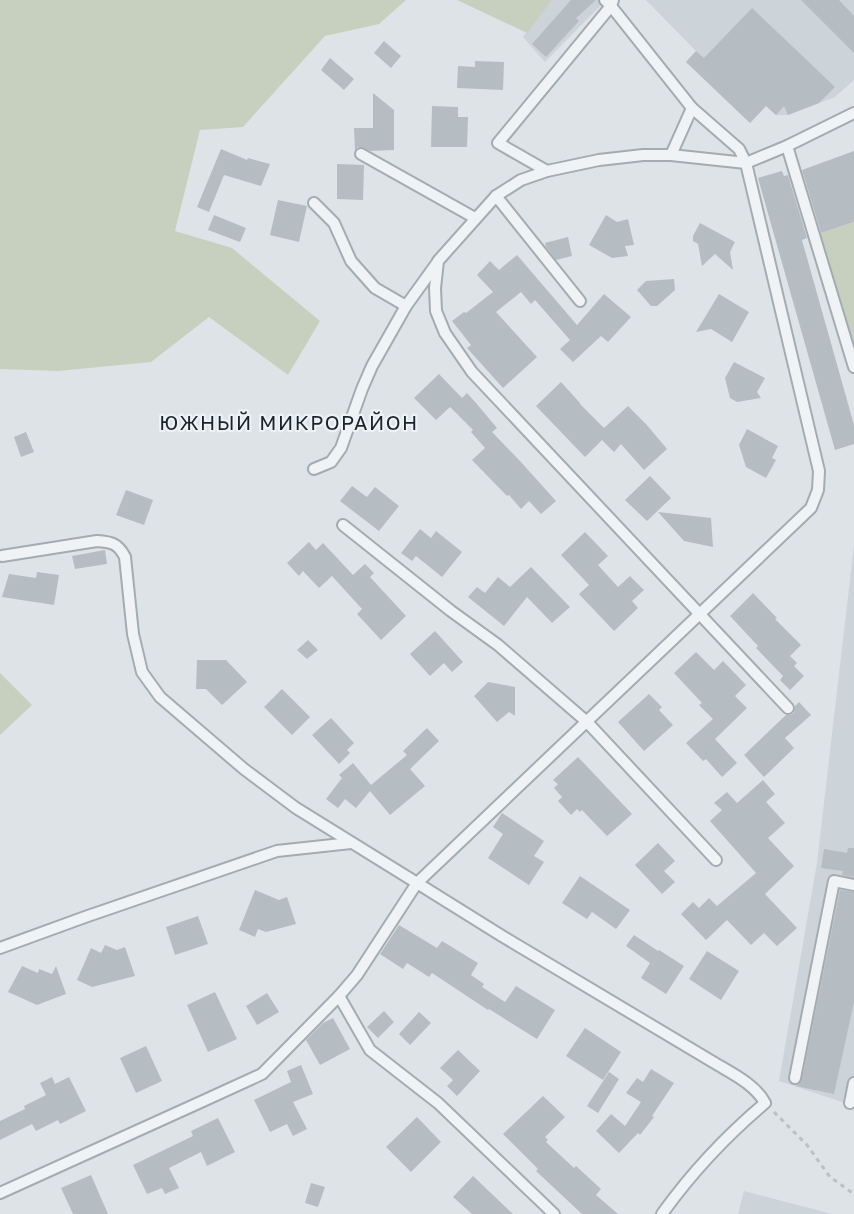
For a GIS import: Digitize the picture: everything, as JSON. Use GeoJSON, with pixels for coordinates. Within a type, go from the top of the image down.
{"type":"FeatureCollection","features":[{"type":"Feature","properties":{"kind":"lane"},"geometry":{"type":"LineString","coordinates":[[0,1193],[261,1074],[357,975],[417,883],[811,508],[818,490],[819,471],[746,162],[739,149],[692,108],[610,2],[498,143],[547,171]]}},
{"type":"Feature","properties":{"kind":"lane"},"geometry":{"type":"LineString","coordinates":[[671,155],[692,108]]}},
{"type":"Feature","properties":{"kind":"lane"},"geometry":{"type":"LineString","coordinates":[[314,469],[331,462],[341,448],[369,374],[406,306],[438,261],[496,196],[521,180],[547,171],[599,160],[643,155],[671,155],[746,162],[787,146],[854,113]]}},
{"type":"Feature","properties":{"kind":"lane"},"geometry":{"type":"LineString","coordinates":[[787,146],[854,367]]}},
{"type":"Feature","properties":{"kind":"lane"},"geometry":{"type":"LineString","coordinates":[[361,154],[475,218]]}},
{"type":"Feature","properties":{"kind":"lane"},"geometry":{"type":"LineString","coordinates":[[496,196],[580,301]]}},
{"type":"Feature","properties":{"kind":"lane"},"geometry":{"type":"LineString","coordinates":[[314,203],[334,224],[351,261],[375,288],[406,306]]}},
{"type":"Feature","properties":{"kind":"lane"},"geometry":{"type":"LineString","coordinates":[[438,261],[435,288],[436,312],[445,333],[472,372],[788,708]]}},
{"type":"Feature","properties":{"kind":"lane"},"geometry":{"type":"LineString","coordinates":[[343,525],[451,611],[498,645],[587,722],[717,860]]}},
{"type":"Feature","properties":{"kind":"lane"},"geometry":{"type":"LineString","coordinates":[[2,556],[97,541],[112,542],[121,549],[125,556],[133,634],[142,672],[160,697],[243,769],[296,808],[351,843],[745,1082],[761,1095],[765,1103],[736,1128],[682,1186],[662,1214]]}},
{"type":"Feature","properties":{"kind":"lane"},"geometry":{"type":"LineString","coordinates":[[0,948],[277,851],[351,843]]}},
{"type":"Feature","properties":{"kind":"lane"},"geometry":{"type":"LineString","coordinates":[[795,1078],[834,882],[854,885]]}},
{"type":"Feature","properties":{"kind":"lane"},"geometry":{"type":"LineString","coordinates":[[339,996],[370,1050],[438,1103],[554,1214]]}},
{"type":"Feature","properties":{"kind":"lane"},"geometry":{"type":"LineString","coordinates":[[850,1103],[854,1083]]}},
{"type":"Feature","properties":{"kind":"path"},"geometry":{"type":"LineString","coordinates":[[765,1103],[807,1145],[830,1177],[854,1194]]}},
{"type":"Feature","properties":{"kind":"shaded area"},"geometry":{"type":"Polygon","coordinates":[[[552,0],[606,0],[545,62],[523,37],[552,0]]]}},
{"type":"Feature","properties":{"kind":"shaded area"},"geometry":{"type":"Polygon","coordinates":[[[646,0],[854,0],[854,80],[835,97],[788,115],[776,115],[766,106],[750,123],[686,62],[696,51],[646,0]]]}},
{"type":"Feature","properties":{"kind":"shaded area"},"geometry":{"type":"Polygon","coordinates":[[[854,545],[854,1106],[779,1081],[817,863],[854,545]]]}},
{"type":"Feature","properties":{"kind":"shaded area"},"geometry":{"type":"Polygon","coordinates":[[[744,1191],[832,1214],[738,1214],[744,1191]]]}},
{"type":"Feature","properties":{"kind":"green space"},"geometry":{"type":"Polygon","coordinates":[[[0,0],[406,0],[379,24],[325,36],[243,127],[200,130],[175,231],[232,248],[320,321],[288,375],[209,317],[151,362],[58,371],[0,369],[0,0]]]}},
{"type":"Feature","properties":{"kind":"green space"},"geometry":{"type":"Polygon","coordinates":[[[457,0],[552,0],[527,33],[457,0]]]}},
{"type":"Feature","properties":{"kind":"green space"},"geometry":{"type":"Polygon","coordinates":[[[854,222],[854,347],[818,234],[854,222]]]}},
{"type":"Feature","properties":{"kind":"green space"},"geometry":{"type":"Polygon","coordinates":[[[0,673],[32,705],[0,735],[0,673]]]}},
{"type":"Feature","properties":{"kind":"building"},"geometry":{"type":"Polygon","coordinates":[[[571,0],[596,0],[576,18],[579,21],[546,57],[532,44],[571,0]]]}},
{"type":"Feature","properties":{"kind":"building"},"geometry":{"type":"Polygon","coordinates":[[[801,0],[839,0],[854,16],[854,53],[801,0]]]}},
{"type":"Feature","properties":{"kind":"building"},"geometry":{"type":"Polygon","coordinates":[[[752,8],[835,87],[819,103],[788,115],[784,106],[776,115],[766,106],[750,123],[686,62],[696,51],[704,58],[752,8]]]}},
{"type":"Feature","properties":{"kind":"building"},"geometry":{"type":"Polygon","coordinates":[[[384,41],[401,56],[391,68],[374,53],[384,41]]]}},
{"type":"Feature","properties":{"kind":"building"},"geometry":{"type":"Polygon","coordinates":[[[330,58],[354,79],[344,90],[321,70],[330,58]]]}},
{"type":"Feature","properties":{"kind":"building"},"geometry":{"type":"Polygon","coordinates":[[[475,61],[504,62],[503,90],[457,88],[458,66],[475,67],[475,61]]]}},
{"type":"Feature","properties":{"kind":"building"},"geometry":{"type":"Polygon","coordinates":[[[373,93],[394,110],[394,150],[370,151],[358,147],[355,150],[354,128],[373,128],[373,93]]]}},
{"type":"Feature","properties":{"kind":"building"},"geometry":{"type":"Polygon","coordinates":[[[432,106],[458,107],[458,117],[468,117],[467,147],[431,147],[432,106]]]}},
{"type":"Feature","properties":{"kind":"building"},"geometry":{"type":"Polygon","coordinates":[[[221,149],[247,160],[248,158],[270,164],[261,186],[224,175],[209,212],[197,207],[221,149]]]}},
{"type":"Feature","properties":{"kind":"building"},"geometry":{"type":"Polygon","coordinates":[[[854,151],[854,222],[821,233],[802,170],[854,151]]]}},
{"type":"Feature","properties":{"kind":"building"},"geometry":{"type":"Polygon","coordinates":[[[337,164],[364,165],[363,200],[337,199],[337,164]]]}},
{"type":"Feature","properties":{"kind":"building"},"geometry":{"type":"Polygon","coordinates":[[[782,171],[784,176],[788,175],[807,238],[802,240],[854,425],[854,444],[835,450],[758,178],[782,171]]]}},
{"type":"Feature","properties":{"kind":"building"},"geometry":{"type":"Polygon","coordinates":[[[278,200],[307,206],[299,242],[270,235],[278,200]]]}},
{"type":"Feature","properties":{"kind":"building"},"geometry":{"type":"Polygon","coordinates":[[[214,215],[246,228],[240,242],[208,230],[214,215]]]}},
{"type":"Feature","properties":{"kind":"building"},"geometry":{"type":"Polygon","coordinates":[[[606,215],[617,222],[628,219],[634,245],[625,246],[628,256],[612,258],[589,245],[606,215]]]}},
{"type":"Feature","properties":{"kind":"building"},"geometry":{"type":"Polygon","coordinates":[[[700,223],[735,242],[730,252],[733,270],[715,254],[702,266],[698,244],[693,241],[693,236],[700,223]]]}},
{"type":"Feature","properties":{"kind":"building"},"geometry":{"type":"Polygon","coordinates":[[[568,237],[572,256],[556,260],[545,243],[568,237]]]}},
{"type":"Feature","properties":{"kind":"building"},"geometry":{"type":"Polygon","coordinates":[[[517,255],[577,325],[604,294],[631,317],[608,342],[601,336],[573,362],[560,349],[570,340],[535,300],[531,304],[521,292],[496,312],[537,357],[503,388],[467,348],[471,345],[452,321],[493,292],[477,275],[490,261],[499,270],[517,255]]]}},
{"type":"Feature","properties":{"kind":"building"},"geometry":{"type":"Polygon","coordinates":[[[674,279],[675,290],[657,306],[651,306],[637,290],[646,281],[674,279]]]}},
{"type":"Feature","properties":{"kind":"building"},"geometry":{"type":"Polygon","coordinates":[[[719,294],[749,312],[732,342],[711,329],[696,332],[719,294]]]}},
{"type":"Feature","properties":{"kind":"building"},"geometry":{"type":"Polygon","coordinates":[[[734,362],[765,378],[757,392],[761,398],[737,402],[730,398],[725,378],[734,362]]]}},
{"type":"Feature","properties":{"kind":"building"},"geometry":{"type":"Polygon","coordinates":[[[439,374],[462,398],[467,393],[497,428],[492,432],[556,501],[541,514],[529,501],[521,509],[472,460],[485,448],[471,432],[473,430],[450,407],[436,420],[414,398],[439,374]]]}},
{"type":"Feature","properties":{"kind":"building"},"geometry":{"type":"Polygon","coordinates":[[[561,382],[604,428],[628,406],[667,449],[644,470],[621,444],[614,452],[602,440],[585,457],[536,406],[561,382]]]}},
{"type":"Feature","properties":{"kind":"building"},"geometry":{"type":"Polygon","coordinates":[[[747,429],[778,446],[772,458],[776,460],[766,478],[746,467],[739,445],[747,429]]]}},
{"type":"Feature","properties":{"kind":"building"},"geometry":{"type":"Polygon","coordinates":[[[26,432],[34,452],[21,457],[14,437],[26,432]]]}},
{"type":"Feature","properties":{"kind":"building"},"geometry":{"type":"Polygon","coordinates":[[[650,476],[671,498],[647,521],[625,500],[650,476]]]}},
{"type":"Feature","properties":{"kind":"building"},"geometry":{"type":"Polygon","coordinates":[[[352,486],[367,497],[375,487],[399,506],[379,531],[340,501],[352,486]]]}},
{"type":"Feature","properties":{"kind":"building"},"geometry":{"type":"Polygon","coordinates":[[[126,490],[153,500],[144,525],[116,515],[126,490]]]}},
{"type":"Feature","properties":{"kind":"building"},"geometry":{"type":"Polygon","coordinates":[[[658,512],[711,518],[713,547],[684,541],[658,512]]]}},
{"type":"Feature","properties":{"kind":"building"},"geometry":{"type":"Polygon","coordinates":[[[420,529],[431,538],[436,531],[462,552],[442,577],[416,556],[412,561],[401,553],[420,529]]]}},
{"type":"Feature","properties":{"kind":"building"},"geometry":{"type":"Polygon","coordinates":[[[585,532],[608,556],[598,565],[618,587],[630,576],[644,590],[632,601],[638,608],[614,631],[579,594],[589,585],[561,555],[585,532]]]}},
{"type":"Feature","properties":{"kind":"building"},"geometry":{"type":"Polygon","coordinates":[[[309,542],[316,550],[323,543],[353,575],[365,564],[374,573],[370,577],[406,616],[381,640],[357,614],[362,609],[332,576],[319,588],[303,571],[299,576],[287,563],[309,542]]]}},
{"type":"Feature","properties":{"kind":"building"},"geometry":{"type":"Polygon","coordinates":[[[105,550],[107,564],[75,569],[72,556],[105,550]]]}},
{"type":"Feature","properties":{"kind":"building"},"geometry":{"type":"Polygon","coordinates":[[[531,567],[570,607],[552,623],[527,597],[504,626],[468,597],[477,587],[485,593],[498,577],[510,587],[531,567]]]}},
{"type":"Feature","properties":{"kind":"building"},"geometry":{"type":"Polygon","coordinates":[[[37,572],[59,575],[54,605],[2,597],[9,574],[36,578],[37,572]]]}},
{"type":"Feature","properties":{"kind":"building"},"geometry":{"type":"Polygon","coordinates":[[[753,593],[801,645],[790,656],[797,663],[794,666],[804,676],[790,690],[780,680],[783,676],[730,616],[753,593]]]}},
{"type":"Feature","properties":{"kind":"building"},"geometry":{"type":"Polygon","coordinates":[[[435,631],[463,662],[452,672],[444,663],[430,676],[410,654],[435,631]]]}},
{"type":"Feature","properties":{"kind":"building"},"geometry":{"type":"Polygon","coordinates":[[[308,640],[318,650],[307,659],[297,650],[308,640]]]}},
{"type":"Feature","properties":{"kind":"building"},"geometry":{"type":"Polygon","coordinates":[[[696,652],[714,670],[723,661],[746,685],[735,696],[747,708],[715,739],[737,763],[722,777],[706,759],[703,761],[686,743],[713,719],[699,705],[702,703],[674,673],[696,652]]]}},
{"type":"Feature","properties":{"kind":"building"},"geometry":{"type":"Polygon","coordinates":[[[197,660],[226,660],[247,682],[222,705],[206,689],[196,689],[197,660]]]}},
{"type":"Feature","properties":{"kind":"building"},"geometry":{"type":"Polygon","coordinates":[[[488,682],[515,687],[515,716],[509,712],[497,722],[474,696],[488,682]]]}},
{"type":"Feature","properties":{"kind":"building"},"geometry":{"type":"Polygon","coordinates":[[[282,689],[310,717],[292,735],[264,707],[282,689]]]}},
{"type":"Feature","properties":{"kind":"building"},"geometry":{"type":"Polygon","coordinates":[[[649,694],[662,707],[659,710],[673,725],[644,751],[618,722],[649,694]]]}},
{"type":"Feature","properties":{"kind":"building"},"geometry":{"type":"Polygon","coordinates":[[[799,702],[811,715],[785,738],[794,748],[764,777],[744,755],[786,715],[794,713],[795,706],[799,702]]]}},
{"type":"Feature","properties":{"kind":"building"},"geometry":{"type":"Polygon","coordinates":[[[331,718],[354,743],[347,750],[350,753],[339,764],[312,735],[331,718]]]}},
{"type":"Feature","properties":{"kind":"building"},"geometry":{"type":"Polygon","coordinates":[[[427,728],[439,741],[410,769],[425,786],[390,815],[370,791],[356,808],[345,799],[338,808],[326,799],[342,778],[339,775],[353,763],[371,785],[407,755],[403,751],[427,728]]]}},
{"type":"Feature","properties":{"kind":"building"},"geometry":{"type":"Polygon","coordinates":[[[578,757],[632,814],[607,836],[582,810],[580,812],[577,809],[571,815],[558,801],[562,797],[554,788],[558,784],[553,780],[578,757]]]}},
{"type":"Feature","properties":{"kind":"building"},"geometry":{"type":"Polygon","coordinates":[[[763,780],[775,794],[766,802],[785,823],[768,838],[794,866],[765,894],[797,928],[777,946],[764,933],[751,945],[727,920],[706,940],[681,914],[693,902],[699,908],[709,898],[717,906],[756,873],[710,821],[722,810],[714,803],[727,792],[737,803],[763,780]]]}},
{"type":"Feature","properties":{"kind":"building"},"geometry":{"type":"Polygon","coordinates":[[[502,813],[544,841],[534,856],[544,862],[529,885],[488,858],[503,834],[493,827],[502,813]]]}},
{"type":"Feature","properties":{"kind":"building"},"geometry":{"type":"Polygon","coordinates":[[[658,843],[675,861],[664,871],[675,882],[662,894],[635,865],[658,843]]]}},
{"type":"Feature","properties":{"kind":"building"},"geometry":{"type":"Polygon","coordinates":[[[848,848],[854,848],[854,877],[842,875],[843,871],[821,868],[824,849],[847,853],[848,848]]]}},
{"type":"Feature","properties":{"kind":"building"},"geometry":{"type":"Polygon","coordinates":[[[580,876],[630,910],[616,929],[592,912],[587,919],[562,903],[580,876]]]}},
{"type":"Feature","properties":{"kind":"building"},"geometry":{"type":"Polygon","coordinates":[[[255,890],[279,900],[287,897],[296,924],[266,932],[258,929],[255,937],[239,930],[255,890]]]}},
{"type":"Feature","properties":{"kind":"building"},"geometry":{"type":"Polygon","coordinates":[[[840,890],[854,892],[854,1002],[834,1094],[796,1086],[802,1079],[840,890]]]}},
{"type":"Feature","properties":{"kind":"building"},"geometry":{"type":"Polygon","coordinates":[[[198,916],[208,944],[175,955],[166,927],[198,916]]]}},
{"type":"Feature","properties":{"kind":"building"},"geometry":{"type":"Polygon","coordinates":[[[399,925],[437,948],[442,941],[478,963],[471,975],[484,984],[482,987],[505,1002],[516,986],[555,1010],[537,1039],[432,973],[429,977],[407,963],[403,969],[380,954],[399,925]]]}},
{"type":"Feature","properties":{"kind":"building"},"geometry":{"type":"Polygon","coordinates":[[[634,935],[684,966],[666,994],[641,978],[650,963],[626,946],[634,935]]]}},
{"type":"Feature","properties":{"kind":"building"},"geometry":{"type":"Polygon","coordinates":[[[105,945],[117,950],[125,947],[135,976],[92,987],[77,980],[91,948],[101,953],[105,945]]]}},
{"type":"Feature","properties":{"kind":"building"},"geometry":{"type":"Polygon","coordinates":[[[707,951],[739,971],[721,1000],[689,979],[707,951]]]}},
{"type":"Feature","properties":{"kind":"building"},"geometry":{"type":"Polygon","coordinates":[[[22,966],[38,973],[39,969],[52,974],[56,966],[66,994],[37,1005],[8,992],[22,966]]]}},
{"type":"Feature","properties":{"kind":"building"},"geometry":{"type":"Polygon","coordinates":[[[215,992],[237,1039],[208,1052],[187,1005],[215,992]]]}},
{"type":"Feature","properties":{"kind":"building"},"geometry":{"type":"Polygon","coordinates":[[[267,993],[279,1012],[257,1025],[246,1006],[267,993]]]}},
{"type":"Feature","properties":{"kind":"building"},"geometry":{"type":"Polygon","coordinates":[[[384,1011],[394,1022],[378,1038],[367,1027],[384,1011]]]}},
{"type":"Feature","properties":{"kind":"building"},"geometry":{"type":"Polygon","coordinates":[[[419,1012],[431,1023],[410,1045],[399,1034],[419,1012]]]}},
{"type":"Feature","properties":{"kind":"building"},"geometry":{"type":"Polygon","coordinates":[[[333,1018],[350,1049],[320,1065],[306,1040],[323,1023],[333,1018]]]}},
{"type":"Feature","properties":{"kind":"building"},"geometry":{"type":"Polygon","coordinates":[[[585,1028],[621,1052],[603,1080],[566,1056],[585,1028]]]}},
{"type":"Feature","properties":{"kind":"building"},"geometry":{"type":"Polygon","coordinates":[[[146,1046],[162,1081],[136,1093],[120,1058],[146,1046]]]}},
{"type":"Feature","properties":{"kind":"building"},"geometry":{"type":"Polygon","coordinates":[[[458,1050],[480,1071],[457,1096],[447,1086],[453,1080],[440,1068],[458,1050]]]}},
{"type":"Feature","properties":{"kind":"building"},"geometry":{"type":"Polygon","coordinates":[[[301,1065],[313,1094],[293,1102],[307,1129],[293,1136],[287,1124],[270,1132],[254,1100],[291,1082],[287,1071],[301,1065]]]}},
{"type":"Feature","properties":{"kind":"building"},"geometry":{"type":"Polygon","coordinates":[[[651,1069],[674,1083],[652,1116],[654,1117],[640,1135],[638,1133],[619,1153],[596,1131],[611,1114],[625,1126],[641,1102],[626,1093],[637,1078],[643,1082],[651,1069]]]}},
{"type":"Feature","properties":{"kind":"building"},"geometry":{"type":"Polygon","coordinates":[[[609,1072],[619,1079],[598,1113],[587,1106],[609,1072]]]}},
{"type":"Feature","properties":{"kind":"building"},"geometry":{"type":"Polygon","coordinates":[[[52,1077],[55,1084],[69,1077],[86,1111],[60,1124],[58,1120],[36,1131],[32,1124],[0,1140],[0,1121],[25,1109],[24,1106],[46,1095],[40,1083],[52,1077]]]}},
{"type":"Feature","properties":{"kind":"building"},"geometry":{"type":"Polygon","coordinates":[[[543,1096],[565,1117],[545,1137],[548,1140],[546,1142],[601,1189],[596,1195],[618,1214],[582,1214],[536,1171],[538,1169],[503,1134],[543,1096]]]}},
{"type":"Feature","properties":{"kind":"building"},"geometry":{"type":"Polygon","coordinates":[[[417,1117],[441,1142],[411,1172],[386,1147],[417,1117]]]}},
{"type":"Feature","properties":{"kind":"building"},"geometry":{"type":"Polygon","coordinates":[[[218,1118],[235,1152],[207,1166],[201,1152],[169,1168],[179,1188],[165,1194],[162,1188],[147,1194],[133,1165],[193,1136],[191,1131],[218,1118]]]}},
{"type":"Feature","properties":{"kind":"building"},"geometry":{"type":"Polygon","coordinates":[[[91,1175],[108,1214],[73,1214],[61,1188],[91,1175]]]}},
{"type":"Feature","properties":{"kind":"building"},"geometry":{"type":"Polygon","coordinates":[[[473,1176],[513,1214],[472,1214],[453,1197],[473,1176]]]}},
{"type":"Feature","properties":{"kind":"building"},"geometry":{"type":"Polygon","coordinates":[[[311,1183],[325,1187],[318,1207],[305,1203],[311,1183]]]}},
{"type":"Feature","properties":{"kind":"district","name":"ЮЖНЫЙ МИКРОРАЙОН"},"geometry":{"type":"Point","coordinates":[289,423]}}]}
